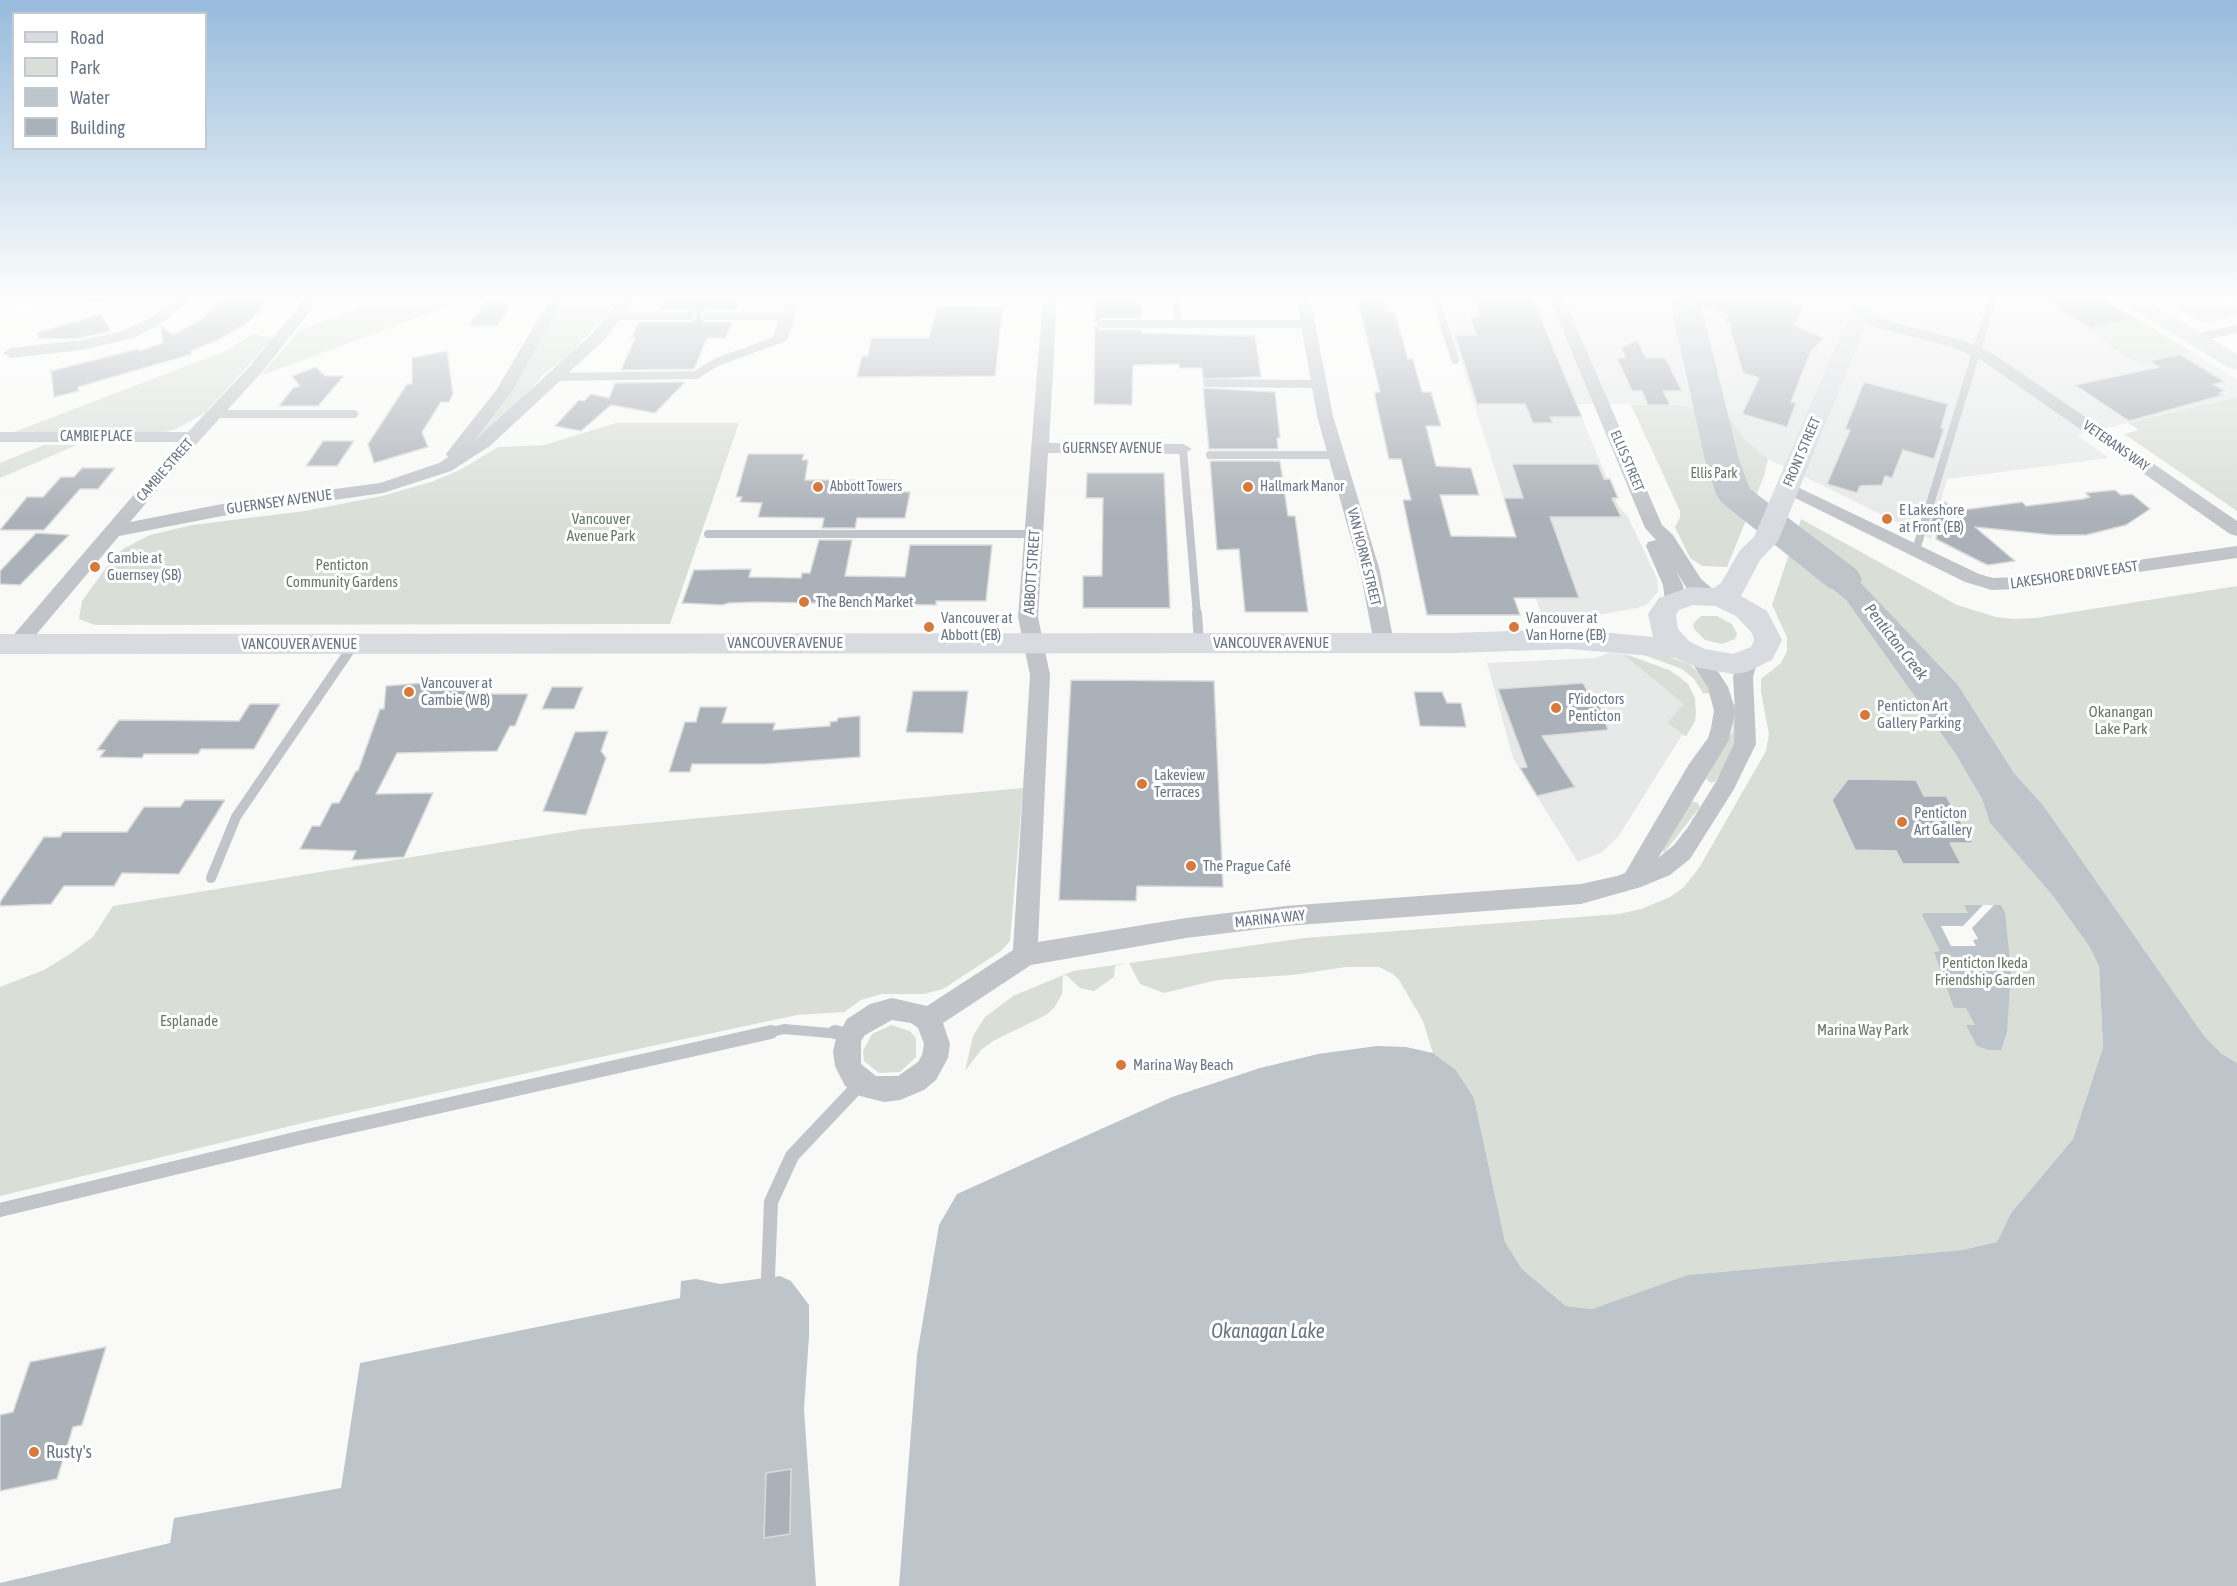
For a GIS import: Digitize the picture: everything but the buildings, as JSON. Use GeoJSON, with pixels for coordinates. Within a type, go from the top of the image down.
{"type":"FeatureCollection","features":[{"type":"Feature","properties":{"kind":"street","name":"CAMBIE STREET"},"geometry":{"type":"LineString","coordinates":[[8,644],[254,371]]}},
{"type":"Feature","properties":{"kind":"street"},"geometry":{"type":"LineString","coordinates":[[445,467],[504,391],[515,371]]}},
{"type":"Feature","properties":{"kind":"street","name":"GUERNSEY AVENUE"},"geometry":{"type":"LineString","coordinates":[[111,531],[222,510],[383,488],[445,467],[484,442],[561,371]]}},
{"type":"Feature","properties":{"kind":"street","name":"ABBOTT STREET"},"geometry":{"type":"LineString","coordinates":[[1025,955],[1040,675],[1028,617],[1046,371]]}},
{"type":"Feature","properties":{"kind":"street","name":"VAN HORNE STREET"},"geometry":{"type":"LineString","coordinates":[[1317,371],[1336,455],[1370,571],[1384,643]]}},
{"type":"Feature","properties":{"kind":"street","name":"ELLIS STREET"},"geometry":{"type":"LineString","coordinates":[[1587,371],[1654,528],[1666,539],[1694,584],[1713,596]]}},
{"type":"Feature","properties":{"kind":"street","name":"FRONT STREET"},"geometry":{"type":"LineString","coordinates":[[1713,596],[1732,589],[1749,556],[1765,541],[1836,371]]}},
{"type":"Feature","properties":{"kind":"street","name":"VETERANS WAY"},"geometry":{"type":"LineString","coordinates":[[2005,371],[2237,530]]}},
{"type":"Feature","properties":{"kind":"street","name":"CAMBIE PLACE"},"geometry":{"type":"LineString","coordinates":[[0,437],[193,437]]}},
{"type":"Feature","properties":{"kind":"street","name":"GUERNSEY AVENUE"},"geometry":{"type":"LineString","coordinates":[[1041,448],[1183,449]]}},
{"type":"Feature","properties":{"kind":"street","name":"LAKESHORE DRIVE EAST"},"geometry":{"type":"LineString","coordinates":[[1783,499],[1916,550],[1972,578],[2002,585],[2237,552]]}},
{"type":"Feature","properties":{"kind":"street","name":"ELLIS STREET"},"geometry":{"type":"LineString","coordinates":[[1654,528],[1652,539],[1673,585],[1668,607]]}},
{"type":"Feature","properties":{"kind":"street","name":"FRONT STREET"},"geometry":{"type":"LineString","coordinates":[[1757,618],[1756,600],[1768,561],[1765,541]]}},
{"type":"Feature","properties":{"kind":"street"},"geometry":{"type":"LineString","coordinates":[[1632,880],[1697,770],[1718,740],[1725,711],[1718,687],[1690,654],[1664,632],[1668,607],[1690,596],[1713,596],[1746,609],[1763,625],[1768,640],[1762,653],[1748,662],[1724,664],[1690,654]]}},
{"type":"Feature","properties":{"kind":"street","name":"VANCOUVER AVENUE"},"geometry":{"type":"LineString","coordinates":[[1569,639],[1594,629],[1668,607]]}},
{"type":"Feature","properties":{"kind":"street","name":"VANCOUVER AVENUE"},"geometry":{"type":"LineString","coordinates":[[8,644],[1384,643],[1569,639],[1690,654]]}},
{"type":"Feature","properties":{"kind":"street","name":"MARINA WAY"},"geometry":{"type":"LineString","coordinates":[[927,1020],[1025,955],[1186,928],[1285,916],[1581,894],[1632,880],[1662,868],[1682,852],[1696,833],[1726,783],[1745,744],[1746,714],[1743,676],[1748,662]]}},
{"type":"Feature","properties":{"kind":"street"},"geometry":{"type":"LineString","coordinates":[[892,1009],[911,1011],[927,1020],[934,1031],[937,1044],[934,1058],[927,1071],[915,1081],[900,1088],[884,1090],[862,1083],[854,1077],[848,1065],[846,1052],[851,1036],[867,1018],[892,1009]]}},
{"type":"Feature","properties":{"kind":"lane"},"geometry":{"type":"LineString","coordinates":[[555,377],[696,375],[702,371]]}},
{"type":"Feature","properties":{"kind":"lane"},"geometry":{"type":"LineString","coordinates":[[1916,550],[1970,371]]}},
{"type":"Feature","properties":{"kind":"lane"},"geometry":{"type":"LineString","coordinates":[[1207,383],[1319,384]]}},
{"type":"Feature","properties":{"kind":"lane"},"geometry":{"type":"LineString","coordinates":[[214,414],[354,414]]}},
{"type":"Feature","properties":{"kind":"lane"},"geometry":{"type":"LineString","coordinates":[[1183,449],[1199,643]]}},
{"type":"Feature","properties":{"kind":"lane"},"geometry":{"type":"LineString","coordinates":[[1210,455],[1336,455]]}},
{"type":"Feature","properties":{"kind":"lane"},"geometry":{"type":"LineString","coordinates":[[708,534],[1034,534]]}},
{"type":"Feature","properties":{"kind":"lane"},"geometry":{"type":"LineString","coordinates":[[212,878],[236,817],[355,644]]}},
{"type":"Feature","properties":{"kind":"lane"},"geometry":{"type":"LineString","coordinates":[[0,1210],[303,1137],[784,1029],[831,1031],[851,1036]]}},
{"type":"Feature","properties":{"kind":"lane"},"geometry":{"type":"LineString","coordinates":[[768,1277],[771,1202],[792,1156],[862,1083]]}},
{"type":"Feature","properties":{"kind":"shaded area"},"geometry":{"type":"Polygon","coordinates":[[[1464,371],[2224,371],[2237,379],[2237,397],[2077,435],[2109,458],[1947,479],[1931,539],[1768,459],[1747,442],[1729,417],[1679,405],[1576,404],[1619,507],[1628,517],[1657,578],[1658,592],[1646,605],[1637,608],[1581,618],[1543,621],[1464,371]]]}},
{"type":"Feature","properties":{"kind":"shaded area"},"geometry":{"type":"Polygon","coordinates":[[[1609,653],[1629,655],[1669,670],[1682,678],[1695,698],[1695,721],[1686,736],[1682,735],[1618,837],[1602,852],[1578,862],[1513,758],[1487,663],[1595,658],[1609,653]]]}},
{"type":"Feature","properties":{"kind":"green space"},"geometry":{"type":"Polygon","coordinates":[[[173,371],[243,371],[205,413],[176,429],[162,433],[14,432],[173,371]]]}},
{"type":"Feature","properties":{"kind":"green space"},"geometry":{"type":"Polygon","coordinates":[[[264,371],[273,371],[260,376],[264,371]]]}},
{"type":"Feature","properties":{"kind":"green space"},"geometry":{"type":"Polygon","coordinates":[[[521,371],[548,371],[489,435],[476,445],[470,442],[521,371]]]}},
{"type":"Feature","properties":{"kind":"green space"},"geometry":{"type":"Polygon","coordinates":[[[2237,397],[2237,511],[2124,434],[2139,430],[2128,423],[2237,397]]]}},
{"type":"Feature","properties":{"kind":"green space","name":"Ellis Park"},"geometry":{"type":"Polygon","coordinates":[[[1631,405],[1679,405],[1729,417],[1747,442],[1768,459],[1764,476],[1727,567],[1702,566],[1690,558],[1675,527],[1680,511],[1631,405]]]}},
{"type":"Feature","properties":{"kind":"green space","name":"Vancouver Avenue Park"},"geometry":{"type":"Polygon","coordinates":[[[616,423],[739,423],[670,624],[95,625],[79,619],[82,601],[113,558],[123,549],[150,535],[192,525],[305,511],[382,496],[431,482],[460,470],[498,447],[544,445],[616,423]]]}},
{"type":"Feature","properties":{"kind":"green space"},"geometry":{"type":"Polygon","coordinates":[[[44,445],[77,445],[0,478],[0,463],[44,445]]]}},
{"type":"Feature","properties":{"kind":"green space","name":"Okanangan Lake Park"},"geometry":{"type":"Polygon","coordinates":[[[1801,519],[1957,605],[1996,617],[2035,618],[2237,586],[2237,1063],[2222,1054],[2205,1037],[2043,805],[2014,773],[1958,685],[1845,566],[1797,532],[1801,519]]]}},
{"type":"Feature","properties":{"kind":"green space","name":"Marina Way Park"},"geometry":{"type":"Polygon","coordinates":[[[1789,554],[1846,600],[1955,753],[1982,799],[1990,823],[2053,896],[2089,946],[2099,966],[2103,1047],[2073,1139],[2011,1213],[1997,1242],[1962,1250],[1689,1275],[1592,1309],[1566,1306],[1522,1269],[1505,1242],[1474,1098],[1456,1070],[1433,1053],[1423,1021],[1399,980],[1393,974],[1379,967],[1346,967],[1292,975],[1217,980],[1164,993],[1140,984],[1129,963],[1304,938],[1619,914],[1641,909],[1670,897],[1684,887],[1699,868],[1766,751],[1769,734],[1761,692],[1761,679],[1781,663],[1787,651],[1787,637],[1772,605],[1789,554]]]}},
{"type":"Feature","properties":{"kind":"green space"},"geometry":{"type":"Polygon","coordinates":[[[1701,616],[1717,616],[1732,624],[1737,634],[1735,639],[1722,644],[1705,640],[1694,629],[1693,624],[1701,616]]]}},
{"type":"Feature","properties":{"kind":"green space"},"geometry":{"type":"Polygon","coordinates":[[[1646,649],[1689,664],[1697,671],[1712,694],[1703,693],[1694,679],[1682,669],[1644,655],[1646,649]]]}},
{"type":"Feature","properties":{"kind":"green space"},"geometry":{"type":"Polygon","coordinates":[[[1623,654],[1669,670],[1688,684],[1695,698],[1696,714],[1695,721],[1686,736],[1667,723],[1684,704],[1623,654]]]}},
{"type":"Feature","properties":{"kind":"green space"},"geometry":{"type":"Polygon","coordinates":[[[1733,704],[1736,704],[1737,738],[1731,755],[1716,781],[1711,783],[1706,779],[1733,731],[1733,704]]]}},
{"type":"Feature","properties":{"kind":"green space","name":"Esplanade"},"geometry":{"type":"Polygon","coordinates":[[[1023,788],[1010,941],[1001,951],[943,989],[924,994],[881,994],[861,1000],[844,1012],[797,1015],[577,1062],[307,1122],[0,1196],[0,987],[44,970],[70,954],[93,937],[113,906],[583,829],[1023,788]]]}},
{"type":"Feature","properties":{"kind":"green space"},"geometry":{"type":"Polygon","coordinates":[[[1691,801],[1698,803],[1700,807],[1664,853],[1662,851],[1691,801]]]}},
{"type":"Feature","properties":{"kind":"green space"},"geometry":{"type":"Polygon","coordinates":[[[1129,963],[1115,966],[1114,977],[1094,991],[1080,988],[1066,975],[1063,976],[1062,994],[1054,1008],[1046,1015],[993,1041],[981,1050],[965,1071],[973,1036],[985,1017],[1013,996],[1073,971],[1129,963]]]}},
{"type":"Feature","properties":{"kind":"green space"},"geometry":{"type":"Polygon","coordinates":[[[891,1025],[910,1031],[916,1038],[916,1057],[900,1072],[879,1073],[864,1061],[863,1051],[872,1034],[891,1025]]]}},
{"type":"Feature","properties":{"kind":"water","name":"Okanagan Lake"},"geometry":{"type":"Polygon","coordinates":[[[1797,532],[1845,566],[1958,685],[2014,773],[2043,805],[2205,1037],[2222,1054],[2237,1063],[2237,1586],[899,1586],[917,1355],[939,1225],[957,1194],[1172,1097],[1260,1068],[1318,1054],[1377,1046],[1406,1047],[1433,1053],[1456,1070],[1474,1098],[1505,1242],[1522,1269],[1566,1306],[1592,1309],[1688,1275],[1962,1250],[1997,1242],[2011,1213],[2073,1139],[2103,1047],[2099,966],[2089,946],[2053,896],[1990,823],[1982,799],[1955,753],[1846,600],[1789,554],[1797,532]]]}},
{"type":"Feature","properties":{"kind":"water"},"geometry":{"type":"Polygon","coordinates":[[[1964,905],[2001,905],[2005,913],[2011,970],[2007,1032],[2001,1050],[1989,1050],[1977,1046],[1966,1025],[1975,1025],[1966,1008],[1954,1008],[1934,952],[1940,951],[1922,915],[1924,913],[1968,913],[1964,905]]]}},
{"type":"Feature","properties":{"kind":"water"},"geometry":{"type":"Polygon","coordinates":[[[780,1276],[791,1281],[809,1305],[804,1409],[816,1586],[0,1586],[0,1583],[170,1543],[174,1518],[341,1488],[360,1363],[680,1298],[681,1281],[696,1279],[720,1284],[780,1276]]]}},
{"type":"Feature","properties":{"kind":"pier"},"geometry":{"type":"Polygon","coordinates":[[[1983,905],[1994,905],[1972,928],[1978,939],[1973,940],[1976,946],[1951,946],[1941,926],[1963,926],[1983,905]]]}},
{"type":"Feature","properties":{"kind":"waterway","name":"Penticton Creek"},"geometry":{"type":"LineString","coordinates":[[1701,371],[1722,460],[1734,494],[1843,579]]}},
{"type":"Feature","properties":{"kind":"place","name":"Abbott Towers"},"geometry":{"type":"Point","coordinates":[818,487]}},
{"type":"Feature","properties":{"kind":"place","name":"Hallmark Manor"},"geometry":{"type":"Point","coordinates":[1248,487]}},
{"type":"Feature","properties":{"kind":"place","name":"E Lakeshore at Front (EB)"},"geometry":{"type":"Point","coordinates":[1887,519]}},
{"type":"Feature","properties":{"kind":"place","name":"Cambie at Guernsey (SB)"},"geometry":{"type":"Point","coordinates":[95,567]}},
{"type":"Feature","properties":{"kind":"place","name":"The Bench Market"},"geometry":{"type":"Point","coordinates":[804,602]}},
{"type":"Feature","properties":{"kind":"place","name":"Vancouver at Abbott (EB)"},"geometry":{"type":"Point","coordinates":[929,627]}},
{"type":"Feature","properties":{"kind":"place","name":"Vancouver at Van Horne (EB)"},"geometry":{"type":"Point","coordinates":[1514,627]}},
{"type":"Feature","properties":{"kind":"place","name":"Vancouver at Cambie (WB)"},"geometry":{"type":"Point","coordinates":[409,692]}},
{"type":"Feature","properties":{"kind":"place","name":"FYidoctors Penticton"},"geometry":{"type":"Point","coordinates":[1556,708]}},
{"type":"Feature","properties":{"kind":"place","name":"Penticton Art Gallery Parking"},"geometry":{"type":"Point","coordinates":[1865,715]}},
{"type":"Feature","properties":{"kind":"place","name":"Lakeview Terraces"},"geometry":{"type":"Point","coordinates":[1142,784]}},
{"type":"Feature","properties":{"kind":"place","name":"Penticton Art Gallery"},"geometry":{"type":"Point","coordinates":[1902,822]}},
{"type":"Feature","properties":{"kind":"place","name":"The Prague Café"},"geometry":{"type":"Point","coordinates":[1191,866]}},
{"type":"Feature","properties":{"kind":"place","name":"Marina Way Beach"},"geometry":{"type":"Point","coordinates":[1121,1065]}},
{"type":"Feature","properties":{"kind":"place","name":"Rusty's"},"geometry":{"type":"Point","coordinates":[34,1452]}},
{"type":"Feature","properties":{"kind":"park label","name":"Penticton Community Gardens"},"geometry":{"type":"Point","coordinates":[342,574]}},
{"type":"Feature","properties":{"kind":"park label","name":"Penticton Ikeda Friendship Garden"},"geometry":{"type":"Point","coordinates":[1985,972]}}]}
